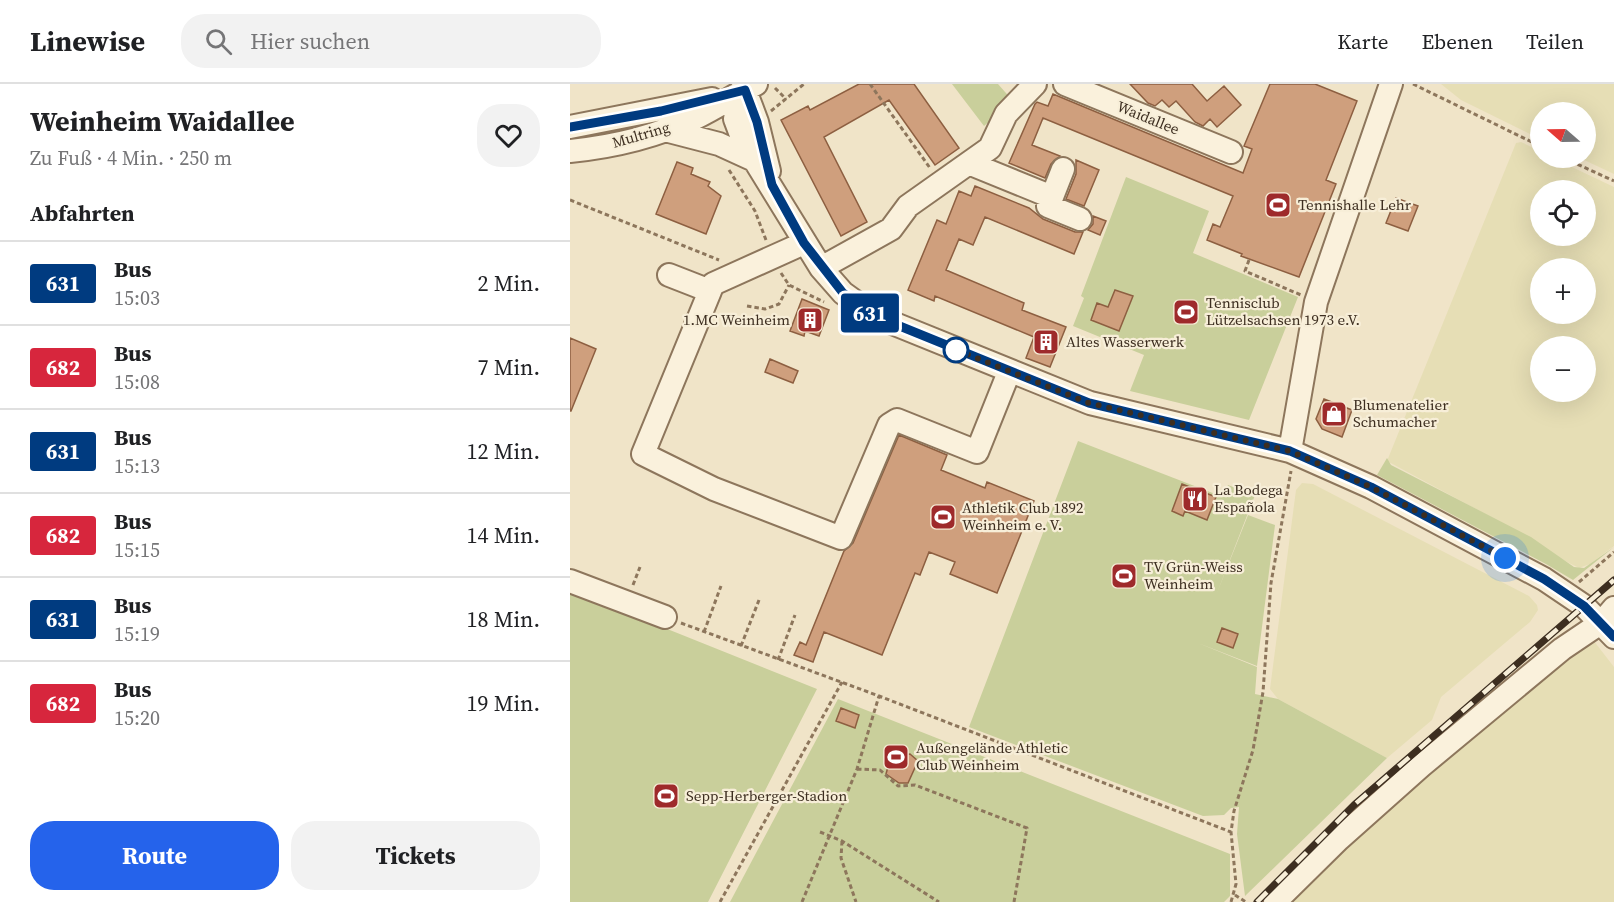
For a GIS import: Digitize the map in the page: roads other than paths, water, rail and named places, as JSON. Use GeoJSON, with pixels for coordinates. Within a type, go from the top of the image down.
{"type":"FeatureCollection","features":[{"type":"Feature","properties":{"kind":"street"},"geometry":{"type":"LineString","coordinates":[[821,268],[891,229],[908,206],[971,164],[990,148],[1006,114],[1035,84]]}},
{"type":"Feature","properties":{"kind":"street","name":"Waidallee"},"geometry":{"type":"LineString","coordinates":[[1065,84],[1231,152]]}},
{"type":"Feature","properties":{"kind":"street"},"geometry":{"type":"LineString","coordinates":[[1291,458],[1295,409],[1316,302],[1391,84]]}},
{"type":"Feature","properties":{"kind":"street"},"geometry":{"type":"LineString","coordinates":[[747,88],[735,119],[754,160],[772,185],[804,243],[821,268],[843,293],[875,316],[1089,403],[1291,458],[1371,487],[1570,595],[1610,622],[1562,649],[1421,765],[1339,839],[1275,902]]}},
{"type":"Feature","properties":{"kind":"street"},"geometry":{"type":"LineString","coordinates":[[747,88],[772,185]]}},
{"type":"Feature","properties":{"kind":"street","name":"Multring"},"geometry":{"type":"LineString","coordinates":[[570,127],[661,111],[747,88]]}},
{"type":"Feature","properties":{"kind":"street","name":"Multring"},"geometry":{"type":"LineString","coordinates":[[570,152],[665,130],[695,118],[747,88]]}},
{"type":"Feature","properties":{"kind":"street"},"geometry":{"type":"LineString","coordinates":[[665,130],[719,144],[754,160]]}},
{"type":"Feature","properties":{"kind":"street"},"geometry":{"type":"LineString","coordinates":[[971,164],[1052,197]]}},
{"type":"Feature","properties":{"kind":"street"},"geometry":{"type":"LineString","coordinates":[[1063,169],[1048,207],[1080,219]]}},
{"type":"Feature","properties":{"kind":"street"},"geometry":{"type":"LineString","coordinates":[[804,243],[712,284],[643,454],[714,489],[840,538],[889,425],[897,420],[977,452],[1009,372]]}},
{"type":"Feature","properties":{"kind":"street"},"geometry":{"type":"LineString","coordinates":[[669,275],[710,291]]}},
{"type":"Feature","properties":{"kind":"street"},"geometry":{"type":"LineString","coordinates":[[570,581],[665,617]]}},
{"type":"Feature","properties":{"kind":"railway"},"geometry":{"type":"LineString","coordinates":[[1257,902],[1354,805],[1614,580]]}},
{"type":"Feature","properties":{"kind":"place","name":"Tennishalle Lehr"},"geometry":{"type":"Point","coordinates":[1278,205]}},
{"type":"Feature","properties":{"kind":"place","name":"Tennisclub Lützelsachsen 1973 e.V."},"geometry":{"type":"Point","coordinates":[1186,312]}},
{"type":"Feature","properties":{"kind":"place","name":"1.MC Weinheim"},"geometry":{"type":"Point","coordinates":[810,320]}},
{"type":"Feature","properties":{"kind":"place","name":"Altes Wasserwerk"},"geometry":{"type":"Point","coordinates":[1046,342]}},
{"type":"Feature","properties":{"kind":"place","name":"Blumenatelier Schumacher"},"geometry":{"type":"Point","coordinates":[1334,414]}},
{"type":"Feature","properties":{"kind":"place","name":"La Bodega Española"},"geometry":{"type":"Point","coordinates":[1195,499]}},
{"type":"Feature","properties":{"kind":"place","name":"Athletik Club 1892 Weinheim e. V."},"geometry":{"type":"Point","coordinates":[943,517]}},
{"type":"Feature","properties":{"kind":"place","name":"TV Grün-Weiss Weinheim"},"geometry":{"type":"Point","coordinates":[1124,576]}},
{"type":"Feature","properties":{"kind":"place","name":"Außengelände Athletic Club Weinheim"},"geometry":{"type":"Point","coordinates":[896,757]}},
{"type":"Feature","properties":{"kind":"place","name":"Sepp-Herberger-Stadion"},"geometry":{"type":"Point","coordinates":[666,796]}}]}
